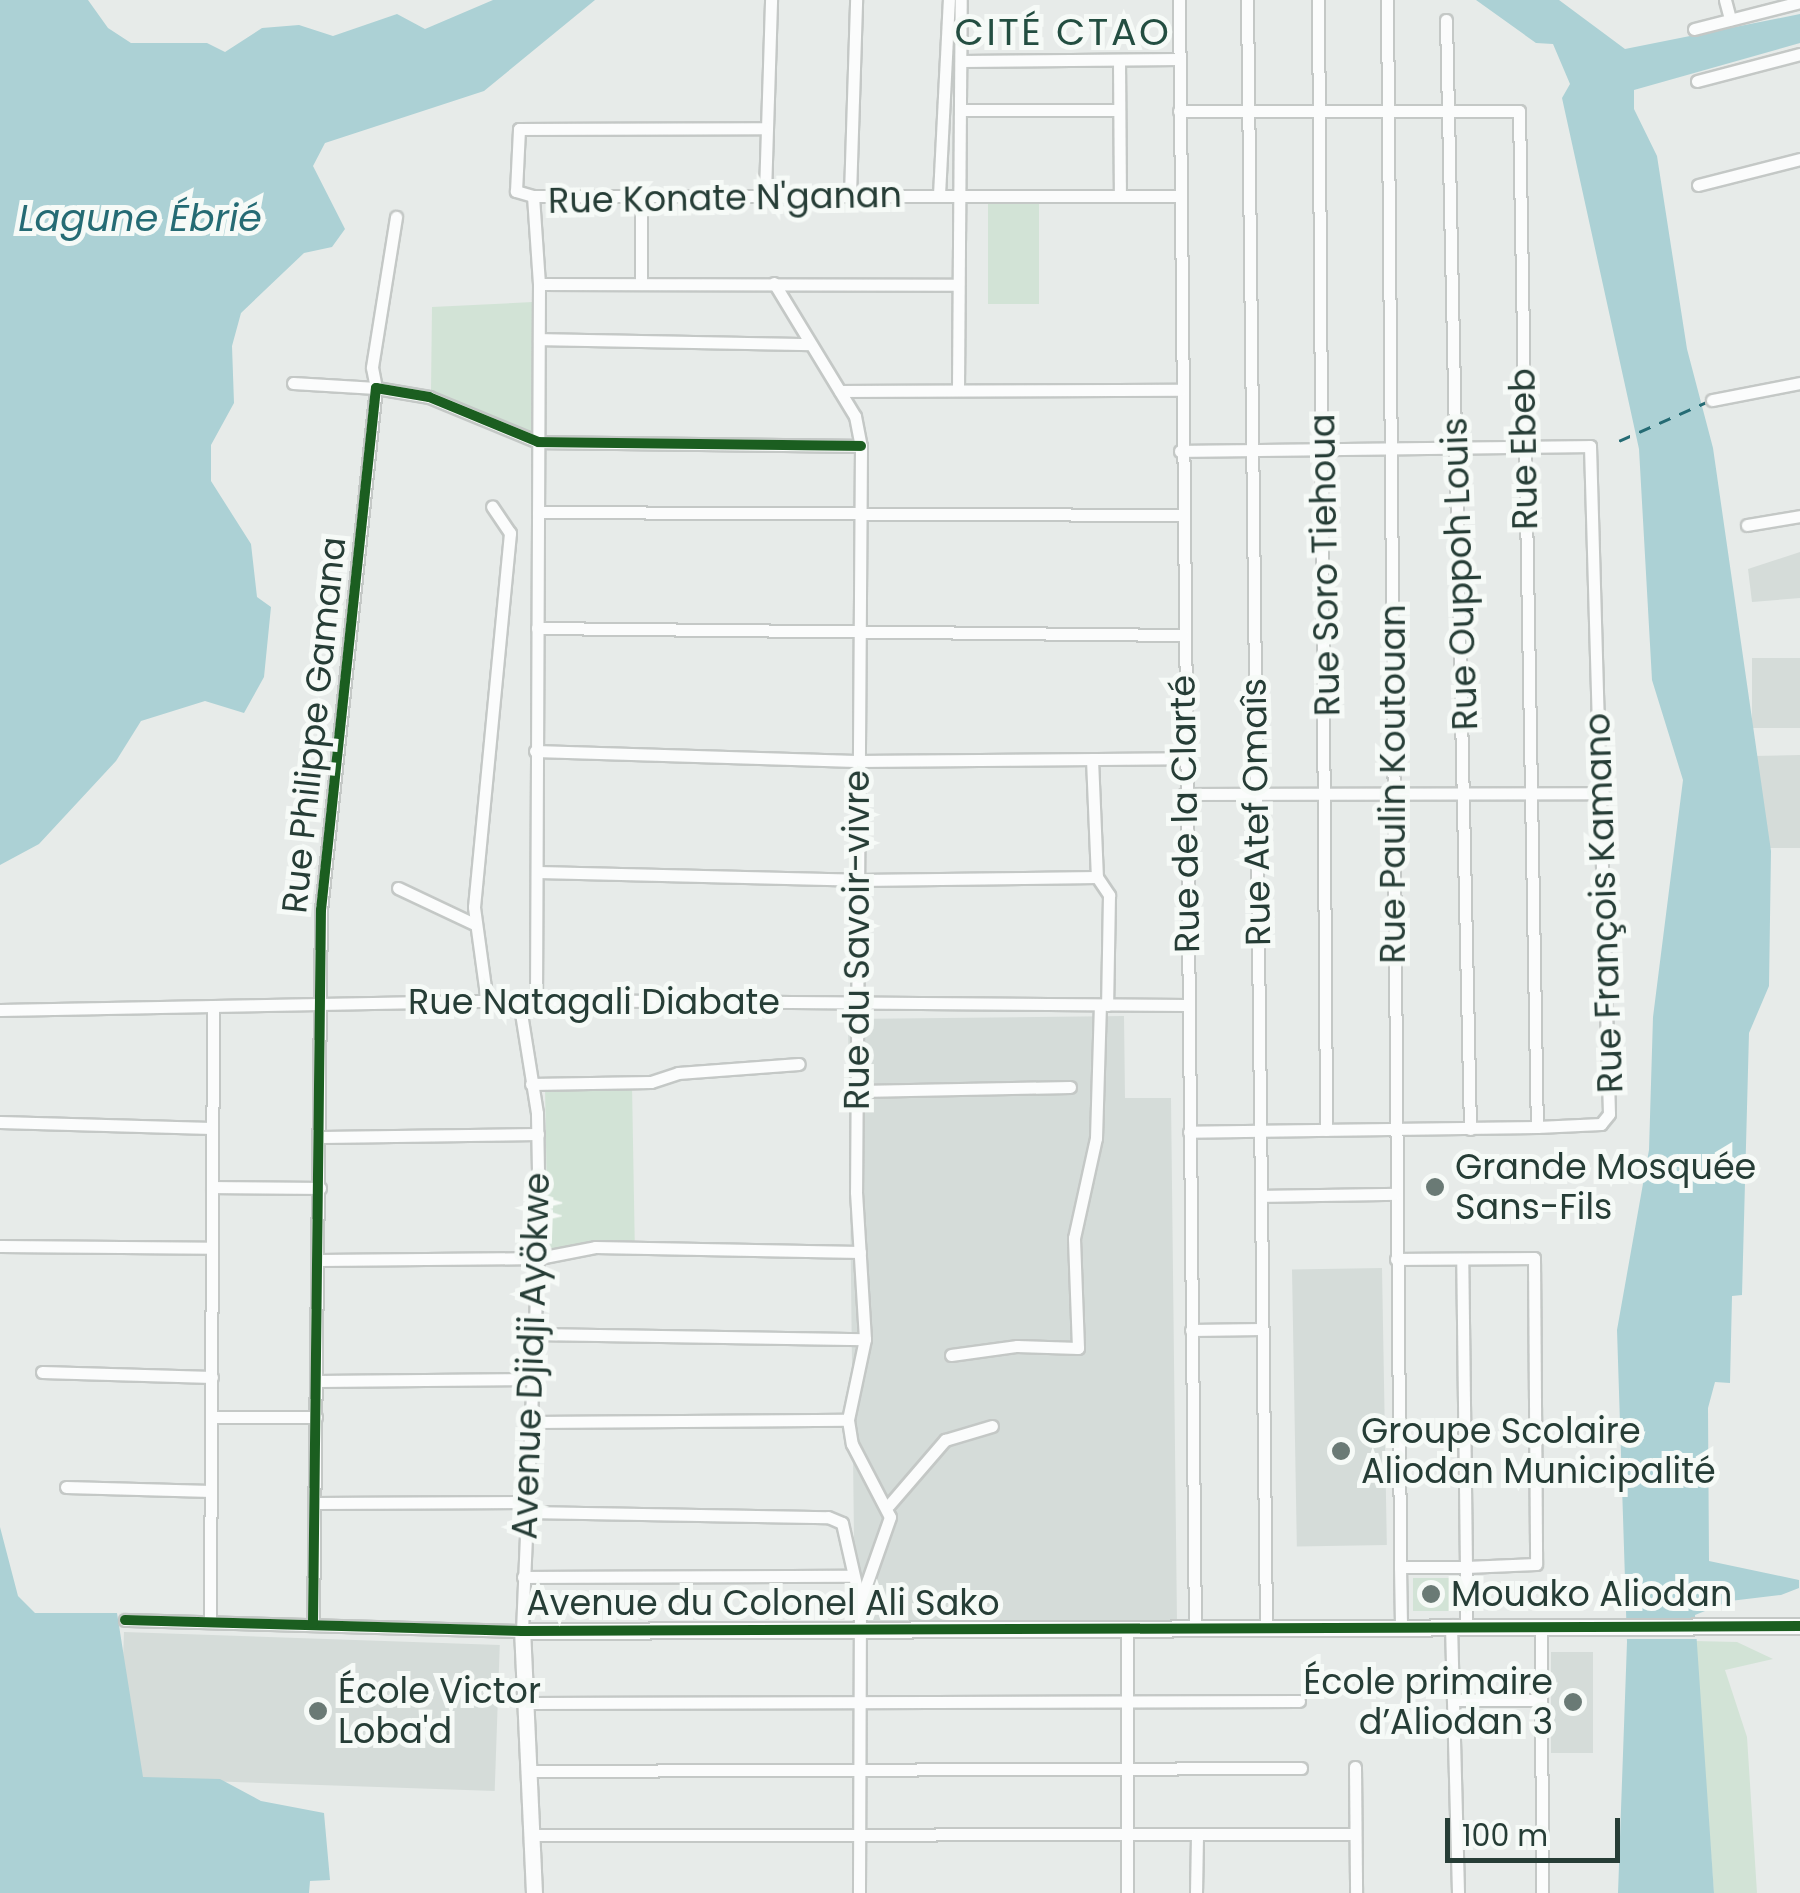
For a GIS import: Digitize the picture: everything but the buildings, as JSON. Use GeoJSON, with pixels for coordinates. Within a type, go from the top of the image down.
{"type":"FeatureCollection","features":[{"type":"Feature","properties":{"kind":"street"},"geometry":{"type":"LineString","coordinates":[[764,193],[771,0]]}},
{"type":"Feature","properties":{"kind":"street"},"geometry":{"type":"LineString","coordinates":[[850,195],[856,0]]}},
{"type":"Feature","properties":{"kind":"street"},"geometry":{"type":"LineString","coordinates":[[939,195],[949,0]]}},
{"type":"Feature","properties":{"kind":"street"},"geometry":{"type":"LineString","coordinates":[[958,389],[961,0]]}},
{"type":"Feature","properties":{"kind":"street","name":"Rue de la Clarté"},"geometry":{"type":"LineString","coordinates":[[1178,0],[1177,196],[1195,1629]]}},
{"type":"Feature","properties":{"kind":"street","name":"Rue Atef Omaîs"},"geometry":{"type":"LineString","coordinates":[[1247,0],[1266,1625]]}},
{"type":"Feature","properties":{"kind":"street","name":"Rue Soro Tiehoua"},"geometry":{"type":"LineString","coordinates":[[1318,0],[1328,793],[1326,1130]]}},
{"type":"Feature","properties":{"kind":"street","name":"Rue Paulin Koutouan"},"geometry":{"type":"LineString","coordinates":[[1387,0],[1392,449],[1390,790],[1401,1624]]}},
{"type":"Feature","properties":{"kind":"street"},"geometry":{"type":"LineString","coordinates":[[1725,0],[1730,19]]}},
{"type":"Feature","properties":{"kind":"street"},"geometry":{"type":"LineString","coordinates":[[1694,29],[1800,2]]}},
{"type":"Feature","properties":{"kind":"street","name":"Rue Ouppoh Louis"},"geometry":{"type":"LineString","coordinates":[[1446,20],[1466,791],[1470,1128]]}},
{"type":"Feature","properties":{"kind":"street"},"geometry":{"type":"LineString","coordinates":[[1697,81],[1800,54]]}},
{"type":"Feature","properties":{"kind":"street"},"geometry":{"type":"LineString","coordinates":[[1119,60],[1120,196]]}},
{"type":"Feature","properties":{"kind":"street"},"geometry":{"type":"LineString","coordinates":[[962,61],[1179,60]]}},
{"type":"Feature","properties":{"kind":"street"},"geometry":{"type":"LineString","coordinates":[[962,110],[1119,110]]}},
{"type":"Feature","properties":{"kind":"street","name":"Rue Ebeb"},"geometry":{"type":"LineString","coordinates":[[1179,111],[1519,111],[1537,1127]]}},
{"type":"Feature","properties":{"kind":"street"},"geometry":{"type":"LineString","coordinates":[[532,196],[516,191],[519,128],[764,128]]}},
{"type":"Feature","properties":{"kind":"street"},"geometry":{"type":"LineString","coordinates":[[1698,186],[1800,160]]}},
{"type":"Feature","properties":{"kind":"street"},"geometry":{"type":"LineString","coordinates":[[641,194],[642,283]]}},
{"type":"Feature","properties":{"kind":"street","name":"Rue Konate N'ganan"},"geometry":{"type":"LineString","coordinates":[[536,1000],[539,284],[532,196],[1177,196]]}},
{"type":"Feature","properties":{"kind":"street","name":"Rue Philippe Gamana"},"geometry":{"type":"LineString","coordinates":[[313,1623],[324,872],[376,388],[372,368],[396,217]]}},
{"type":"Feature","properties":{"kind":"street","name":"Rue du Savoir-vivre"},"geometry":{"type":"LineString","coordinates":[[774,282],[808,344],[840,391],[861,446],[856,762],[860,1252],[865,1339],[848,1420]]}},
{"type":"Feature","properties":{"kind":"street"},"geometry":{"type":"LineString","coordinates":[[539,284],[958,285]]}},
{"type":"Feature","properties":{"kind":"street"},"geometry":{"type":"LineString","coordinates":[[539,339],[808,344]]}},
{"type":"Feature","properties":{"kind":"street"},"geometry":{"type":"LineString","coordinates":[[294,382],[376,388],[429,397],[538,442],[861,446]]}},
{"type":"Feature","properties":{"kind":"street"},"geometry":{"type":"LineString","coordinates":[[1712,400],[1800,383]]}},
{"type":"Feature","properties":{"kind":"street"},"geometry":{"type":"LineString","coordinates":[[840,391],[1180,390]]}},
{"type":"Feature","properties":{"kind":"street","name":"Rue François Kamano"},"geometry":{"type":"LineString","coordinates":[[1189,1132],[1537,1127],[1601,1124],[1609,1114],[1590,446],[1524,447]]}},
{"type":"Feature","properties":{"kind":"street"},"geometry":{"type":"LineString","coordinates":[[1180,451],[1524,447]]}},
{"type":"Feature","properties":{"kind":"street"},"geometry":{"type":"LineString","coordinates":[[487,1002],[474,924],[510,533],[492,506]]}},
{"type":"Feature","properties":{"kind":"street"},"geometry":{"type":"LineString","coordinates":[[538,512],[1181,514]]}},
{"type":"Feature","properties":{"kind":"street"},"geometry":{"type":"LineString","coordinates":[[1747,525],[1800,516]]}},
{"type":"Feature","properties":{"kind":"street"},"geometry":{"type":"LineString","coordinates":[[537,628],[1183,635]]}},
{"type":"Feature","properties":{"kind":"street"},"geometry":{"type":"LineString","coordinates":[[535,751],[856,762],[1184,758]]}},
{"type":"Feature","properties":{"kind":"street"},"geometry":{"type":"LineString","coordinates":[[951,1355],[1017,1346],[1078,1348],[1074,1238],[1096,1138],[1109,895],[1097,878],[1092,759]]}},
{"type":"Feature","properties":{"kind":"street"},"geometry":{"type":"LineString","coordinates":[[1184,794],[1390,790],[1602,792]]}},
{"type":"Feature","properties":{"kind":"street"},"geometry":{"type":"LineString","coordinates":[[538,872],[858,880],[1097,878]]}},
{"type":"Feature","properties":{"kind":"street"},"geometry":{"type":"LineString","coordinates":[[398,888],[474,924]]}},
{"type":"Feature","properties":{"kind":"street","name":"Rue Natagali Diabate"},"geometry":{"type":"LineString","coordinates":[[0,1010],[536,1000],[1187,1005]]}},
{"type":"Feature","properties":{"kind":"street","name":"Avenue Djidji Ayökwe"},"geometry":{"type":"LineString","coordinates":[[519,1001],[538,1134],[539,1258],[522,1631],[534,1893]]}},
{"type":"Feature","properties":{"kind":"street"},"geometry":{"type":"LineString","coordinates":[[210,1621],[214,1006]]}},
{"type":"Feature","properties":{"kind":"street"},"geometry":{"type":"LineString","coordinates":[[531,1084],[651,1082],[678,1073],[799,1064]]}},
{"type":"Feature","properties":{"kind":"street"},"geometry":{"type":"LineString","coordinates":[[859,1091],[1070,1086]]}},
{"type":"Feature","properties":{"kind":"street"},"geometry":{"type":"LineString","coordinates":[[0,1122],[211,1128]]}},
{"type":"Feature","properties":{"kind":"street"},"geometry":{"type":"LineString","coordinates":[[321,1137],[538,1134]]}},
{"type":"Feature","properties":{"kind":"street"},"geometry":{"type":"LineString","coordinates":[[212,1188],[320,1188]]}},
{"type":"Feature","properties":{"kind":"street"},"geometry":{"type":"LineString","coordinates":[[1261,1196],[1396,1194]]}},
{"type":"Feature","properties":{"kind":"street"},"geometry":{"type":"LineString","coordinates":[[0,1246],[212,1248]]}},
{"type":"Feature","properties":{"kind":"street"},"geometry":{"type":"LineString","coordinates":[[319,1260],[539,1258],[595,1248],[860,1252]]}},
{"type":"Feature","properties":{"kind":"street"},"geometry":{"type":"LineString","coordinates":[[1396,1259],[1534,1258],[1540,1551],[1536,1564],[1400,1567]]}},
{"type":"Feature","properties":{"kind":"street"},"geometry":{"type":"LineString","coordinates":[[1458,1893],[1453,1700],[1466,1567],[1462,1259]]}},
{"type":"Feature","properties":{"kind":"street"},"geometry":{"type":"LineString","coordinates":[[1191,1330],[1262,1329]]}},
{"type":"Feature","properties":{"kind":"street"},"geometry":{"type":"LineString","coordinates":[[535,1334],[865,1339]]}},
{"type":"Feature","properties":{"kind":"street"},"geometry":{"type":"LineString","coordinates":[[42,1372],[212,1376]]}},
{"type":"Feature","properties":{"kind":"street"},"geometry":{"type":"LineString","coordinates":[[317,1382],[533,1379]]}},
{"type":"Feature","properties":{"kind":"street"},"geometry":{"type":"LineString","coordinates":[[213,1416],[316,1417]]}},
{"type":"Feature","properties":{"kind":"street"},"geometry":{"type":"LineString","coordinates":[[531,1422],[848,1420],[852,1444],[889,1505]]}},
{"type":"Feature","properties":{"kind":"street"},"geometry":{"type":"LineString","coordinates":[[860,1602],[880,1561],[889,1505],[944,1440],[992,1426]]}},
{"type":"Feature","properties":{"kind":"street"},"geometry":{"type":"LineString","coordinates":[[66,1487],[210,1491]]}},
{"type":"Feature","properties":{"kind":"street"},"geometry":{"type":"LineString","coordinates":[[315,1503],[836,1518],[845,1531],[850,1576],[860,1602],[860,1893]]}},
{"type":"Feature","properties":{"kind":"street"},"geometry":{"type":"LineString","coordinates":[[523,1577],[850,1576]]}},
{"type":"Feature","properties":{"kind":"street","name":"Avenue du Colonel Ali Sako"},"geometry":{"type":"LineString","coordinates":[[125,1620],[522,1631],[1127,1630],[1401,1624],[1572,1629],[1798,1626]]}},
{"type":"Feature","properties":{"kind":"street"},"geometry":{"type":"LineString","coordinates":[[1541,1628],[1542,1893]]}},
{"type":"Feature","properties":{"kind":"street"},"geometry":{"type":"LineString","coordinates":[[1126,1893],[1127,1630]]}},
{"type":"Feature","properties":{"kind":"street"},"geometry":{"type":"LineString","coordinates":[[1453,1700],[1541,1700]]}},
{"type":"Feature","properties":{"kind":"street"},"geometry":{"type":"LineString","coordinates":[[526,1703],[1299,1701]]}},
{"type":"Feature","properties":{"kind":"street"},"geometry":{"type":"LineString","coordinates":[[1355,1767],[1356,1893]]}},
{"type":"Feature","properties":{"kind":"street"},"geometry":{"type":"LineString","coordinates":[[529,1772],[1301,1768]]}},
{"type":"Feature","properties":{"kind":"street"},"geometry":{"type":"LineString","coordinates":[[532,1835],[1355,1834]]}},
{"type":"Feature","properties":{"kind":"street"},"geometry":{"type":"LineString","coordinates":[[1196,1836],[1196,1893]]}},
{"type":"Feature","properties":{"kind":"shaded area"},"geometry":{"type":"Polygon","coordinates":[[[1800,552],[1800,598],[1752,602],[1748,569],[1800,552]]]}},
{"type":"Feature","properties":{"kind":"shaded area"},"geometry":{"type":"Polygon","coordinates":[[[1752,658],[1800,658],[1800,728],[1752,728],[1752,658]]]}},
{"type":"Feature","properties":{"kind":"shaded area"},"geometry":{"type":"Polygon","coordinates":[[[1800,755],[1800,848],[1766,848],[1753,756],[1800,755]]]}},
{"type":"Feature","properties":{"kind":"shaded area"},"geometry":{"type":"Polygon","coordinates":[[[1124,1016],[1125,1098],[1171,1098],[1177,1623],[855,1626],[848,1019],[1124,1016]]]}},
{"type":"Feature","properties":{"kind":"shaded area","name":"Groupe Scolaire Aliodan Municipalité"},"geometry":{"type":"Polygon","coordinates":[[[1382,1268],[1387,1545],[1297,1547],[1292,1270],[1382,1268]]]}},
{"type":"Feature","properties":{"kind":"shaded area","name":"École Victor Loba'd"},"geometry":{"type":"Polygon","coordinates":[[[124,1632],[500,1645],[495,1791],[119,1778],[124,1632]]]}},
{"type":"Feature","properties":{"kind":"shaded area","name":"École primaire d’Aliodan 3"},"geometry":{"type":"Polygon","coordinates":[[[1551,1652],[1593,1652],[1593,1753],[1551,1753],[1551,1652]]]}},
{"type":"Feature","properties":{"kind":"green space"},"geometry":{"type":"Polygon","coordinates":[[[988,202],[1039,202],[1039,304],[988,304],[988,202]]]}},
{"type":"Feature","properties":{"kind":"green space"},"geometry":{"type":"Polygon","coordinates":[[[533,302],[532,434],[431,391],[432,307],[533,302]]]}},
{"type":"Feature","properties":{"kind":"green space"},"geometry":{"type":"Polygon","coordinates":[[[632,1085],[635,1253],[548,1254],[545,1087],[632,1085]]]}},
{"type":"Feature","properties":{"kind":"green space"},"geometry":{"type":"Polygon","coordinates":[[[1413,1578],[1452,1578],[1452,1611],[1413,1611],[1413,1578]]]}},
{"type":"Feature","properties":{"kind":"green space"},"geometry":{"type":"Polygon","coordinates":[[[1694,1641],[1737,1642],[1773,1659],[1725,1670],[1747,1737],[1757,1893],[1714,1893],[1694,1641]]]}},
{"type":"Feature","properties":{"kind":"water","name":"Lagune Ébrié"},"geometry":{"type":"Polygon","coordinates":[[[0,0],[88,0],[108,28],[131,43],[207,43],[225,52],[262,28],[299,25],[333,36],[397,14],[425,29],[493,0],[595,0],[484,91],[325,143],[313,166],[345,229],[332,247],[304,253],[241,313],[232,346],[234,403],[211,445],[211,481],[251,544],[257,597],[271,607],[264,677],[244,713],[205,701],[141,721],[116,761],[39,844],[0,865],[0,0]]]}},
{"type":"Feature","properties":{"kind":"water"},"geometry":{"type":"Polygon","coordinates":[[[1476,0],[1559,0],[1625,49],[1800,14],[1800,43],[1634,90],[1634,109],[1657,156],[1687,349],[1713,448],[1771,851],[1769,986],[1749,1033],[1742,1295],[1732,1296],[1730,1383],[1715,1382],[1708,1408],[1709,1561],[1799,1580],[1799,1588],[1781,1595],[1730,1601],[1695,1615],[1714,1893],[1618,1893],[1627,1642],[1617,1330],[1649,1150],[1653,1017],[1683,780],[1652,680],[1639,449],[1562,98],[1570,84],[1553,44],[1536,43],[1476,0]]]}},
{"type":"Feature","properties":{"kind":"water"},"geometry":{"type":"Polygon","coordinates":[[[0,1527],[18,1596],[35,1613],[117,1613],[143,1777],[220,1779],[261,1801],[324,1813],[330,1880],[310,1881],[309,1893],[0,1893],[0,1527]]]}},
{"type":"Feature","properties":{"kind":"pier"},"geometry":{"type":"Polygon","coordinates":[[[1622,1622],[1700,1622],[1700,1639],[1622,1639],[1622,1622]]]}},
{"type":"Feature","properties":{"kind":"ferry route"},"geometry":{"type":"LineString","coordinates":[[1619,441],[1709,401]]}},
{"type":"Feature","properties":{"kind":"cycle path"},"geometry":{"type":"LineString","coordinates":[[313,1623],[321,910],[376,388],[429,397],[538,442],[861,446]]}},
{"type":"Feature","properties":{"kind":"cycle path"},"geometry":{"type":"LineString","coordinates":[[125,1620],[522,1631],[1800,1626]]}},
{"type":"Feature","properties":{"kind":"place","name":"Grande Mosquée Sans-Fils"},"geometry":{"type":"Point","coordinates":[1435,1187]}},
{"type":"Feature","properties":{"kind":"place","name":"Groupe Scolaire Aliodan Municipalité"},"geometry":{"type":"Point","coordinates":[1341,1451]}},
{"type":"Feature","properties":{"kind":"place","name":"Mouako Aliodan"},"geometry":{"type":"Point","coordinates":[1431,1594]}},
{"type":"Feature","properties":{"kind":"place","name":"École primaire d’Aliodan 3"},"geometry":{"type":"Point","coordinates":[1573,1702]}},
{"type":"Feature","properties":{"kind":"place","name":"École Victor Loba'd"},"geometry":{"type":"Point","coordinates":[318,1711]}},
{"type":"Feature","properties":{"kind":"district","name":"CITÉ CTAO"},"geometry":{"type":"Point","coordinates":[1063,32]}}]}
